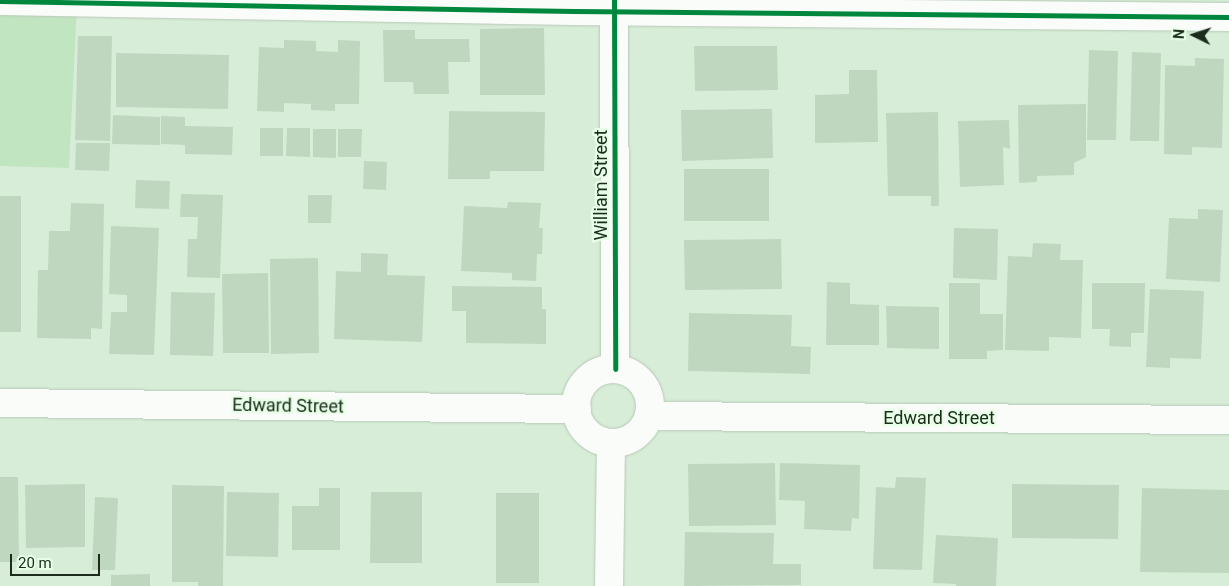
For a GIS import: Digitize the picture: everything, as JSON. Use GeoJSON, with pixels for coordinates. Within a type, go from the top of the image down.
{"type":"FeatureCollection","features":[{"type":"Feature","properties":{"kind":"street"},"geometry":{"type":"LineString","coordinates":[[0,1],[614,6],[1229,17]]}},
{"type":"Feature","properties":{"kind":"street","name":"William Street"},"geometry":{"type":"LineString","coordinates":[[614,6],[615,369]]}},
{"type":"Feature","properties":{"kind":"street"},"geometry":{"type":"LineString","coordinates":[[615,369],[633,376],[646,389],[650,402],[649,416],[644,428],[635,437],[611,444],[598,440],[588,433],[580,423],[576,409],[578,396],[583,385],[592,376],[604,370],[615,369]]}},
{"type":"Feature","properties":{"kind":"street","name":"Edward Street"},"geometry":{"type":"LineString","coordinates":[[0,403],[576,409]]}},
{"type":"Feature","properties":{"kind":"street","name":"Edward Street"},"geometry":{"type":"LineString","coordinates":[[649,416],[1229,420]]}},
{"type":"Feature","properties":{"kind":"street"},"geometry":{"type":"LineString","coordinates":[[609,586],[611,444]]}},
{"type":"Feature","properties":{"kind":"green space"},"geometry":{"type":"Polygon","coordinates":[[[0,1],[77,2],[69,168],[0,166],[0,1]]]}},
{"type":"Feature","properties":{"kind":"building"},"geometry":{"type":"Polygon","coordinates":[[[544,28],[545,95],[480,95],[480,29],[544,28]]]}},
{"type":"Feature","properties":{"kind":"building"},"geometry":{"type":"Polygon","coordinates":[[[383,30],[415,30],[415,39],[469,39],[470,62],[448,62],[449,94],[414,94],[413,82],[384,82],[383,30]]]}},
{"type":"Feature","properties":{"kind":"building"},"geometry":{"type":"Polygon","coordinates":[[[78,36],[112,36],[110,141],[75,140],[78,36]]]}},
{"type":"Feature","properties":{"kind":"building"},"geometry":{"type":"Polygon","coordinates":[[[284,40],[316,41],[316,51],[338,52],[338,40],[360,41],[359,104],[335,104],[335,111],[311,110],[311,104],[284,103],[284,112],[257,111],[259,47],[284,48],[284,40]]]}},
{"type":"Feature","properties":{"kind":"building"},"geometry":{"type":"Polygon","coordinates":[[[694,46],[777,46],[778,90],[695,91],[694,46]]]}},
{"type":"Feature","properties":{"kind":"building"},"geometry":{"type":"Polygon","coordinates":[[[1089,50],[1118,51],[1116,140],[1087,140],[1089,50]]]}},
{"type":"Feature","properties":{"kind":"building"},"geometry":{"type":"Polygon","coordinates":[[[1132,52],[1161,53],[1159,141],[1130,141],[1132,52]]]}},
{"type":"Feature","properties":{"kind":"building"},"geometry":{"type":"Polygon","coordinates":[[[116,53],[229,55],[228,109],[116,107],[116,53]]]}},
{"type":"Feature","properties":{"kind":"building"},"geometry":{"type":"Polygon","coordinates":[[[1195,58],[1224,59],[1222,148],[1192,147],[1192,155],[1164,154],[1165,65],[1195,66],[1195,58]]]}},
{"type":"Feature","properties":{"kind":"building"},"geometry":{"type":"Polygon","coordinates":[[[849,70],[877,70],[878,142],[815,143],[815,95],[849,94],[849,70]]]}},
{"type":"Feature","properties":{"kind":"building"},"geometry":{"type":"Polygon","coordinates":[[[1086,104],[1086,157],[1074,163],[1074,175],[1037,176],[1037,182],[1019,183],[1018,105],[1086,104]]]}},
{"type":"Feature","properties":{"kind":"building"},"geometry":{"type":"Polygon","coordinates":[[[772,109],[773,158],[682,161],[681,110],[772,109]]]}},
{"type":"Feature","properties":{"kind":"building"},"geometry":{"type":"Polygon","coordinates":[[[449,111],[545,112],[544,171],[490,171],[490,179],[448,179],[449,111]]]}},
{"type":"Feature","properties":{"kind":"building"},"geometry":{"type":"Polygon","coordinates":[[[938,112],[939,206],[931,206],[931,196],[888,196],[886,113],[938,112]]]}},
{"type":"Feature","properties":{"kind":"building"},"geometry":{"type":"Polygon","coordinates":[[[113,115],[160,117],[160,145],[112,144],[113,115]]]}},
{"type":"Feature","properties":{"kind":"building"},"geometry":{"type":"Polygon","coordinates":[[[161,116],[185,117],[185,126],[233,127],[232,155],[185,154],[185,145],[161,144],[161,116]]]}},
{"type":"Feature","properties":{"kind":"building"},"geometry":{"type":"Polygon","coordinates":[[[1009,120],[1010,149],[1003,147],[1004,185],[960,187],[958,121],[1009,120]]]}},
{"type":"Feature","properties":{"kind":"building"},"geometry":{"type":"Polygon","coordinates":[[[260,128],[283,128],[283,156],[260,156],[260,128]]]}},
{"type":"Feature","properties":{"kind":"building"},"geometry":{"type":"Polygon","coordinates":[[[287,128],[310,128],[310,157],[286,156],[287,128]]]}},
{"type":"Feature","properties":{"kind":"building"},"geometry":{"type":"Polygon","coordinates":[[[313,129],[336,129],[336,158],[313,157],[313,129]]]}},
{"type":"Feature","properties":{"kind":"building"},"geometry":{"type":"Polygon","coordinates":[[[338,129],[362,129],[361,157],[338,157],[338,129]]]}},
{"type":"Feature","properties":{"kind":"building"},"geometry":{"type":"Polygon","coordinates":[[[76,143],[110,143],[109,171],[75,170],[76,143]]]}},
{"type":"Feature","properties":{"kind":"building"},"geometry":{"type":"Polygon","coordinates":[[[364,161],[387,162],[386,190],[363,189],[364,161]]]}},
{"type":"Feature","properties":{"kind":"building"},"geometry":{"type":"Polygon","coordinates":[[[684,169],[769,169],[769,221],[684,221],[684,169]]]}},
{"type":"Feature","properties":{"kind":"building"},"geometry":{"type":"Polygon","coordinates":[[[136,180],[170,181],[169,209],[135,208],[136,180]]]}},
{"type":"Feature","properties":{"kind":"building"},"geometry":{"type":"Polygon","coordinates":[[[181,194],[223,195],[220,278],[187,277],[188,239],[197,239],[198,217],[180,217],[181,194]]]}},
{"type":"Feature","properties":{"kind":"building"},"geometry":{"type":"Polygon","coordinates":[[[308,195],[332,195],[331,223],[308,223],[308,195]]]}},
{"type":"Feature","properties":{"kind":"building"},"geometry":{"type":"Polygon","coordinates":[[[0,196],[21,196],[21,332],[0,332],[0,196]]]}},
{"type":"Feature","properties":{"kind":"building"},"geometry":{"type":"Polygon","coordinates":[[[508,202],[541,203],[539,228],[543,228],[542,254],[537,254],[536,281],[512,280],[512,273],[461,271],[464,206],[507,208],[508,202]]]}},
{"type":"Feature","properties":{"kind":"building"},"geometry":{"type":"Polygon","coordinates":[[[71,203],[104,204],[102,329],[91,328],[91,339],[37,338],[38,270],[48,270],[49,231],[70,231],[71,203]]]}},
{"type":"Feature","properties":{"kind":"building"},"geometry":{"type":"Polygon","coordinates":[[[1198,209],[1223,210],[1220,282],[1166,279],[1169,218],[1198,219],[1198,209]]]}},
{"type":"Feature","properties":{"kind":"building"},"geometry":{"type":"Polygon","coordinates":[[[111,226],[159,228],[154,355],[109,354],[111,312],[127,312],[127,295],[109,294],[111,226]]]}},
{"type":"Feature","properties":{"kind":"building"},"geometry":{"type":"Polygon","coordinates":[[[954,228],[998,229],[997,280],[953,278],[954,228]]]}},
{"type":"Feature","properties":{"kind":"building"},"geometry":{"type":"Polygon","coordinates":[[[781,239],[782,289],[685,290],[684,240],[781,239]]]}},
{"type":"Feature","properties":{"kind":"building"},"geometry":{"type":"Polygon","coordinates":[[[1033,243],[1061,244],[1060,260],[1083,260],[1081,338],[1049,337],[1049,351],[1005,350],[1008,256],[1032,257],[1033,243]]]}},
{"type":"Feature","properties":{"kind":"building"},"geometry":{"type":"Polygon","coordinates":[[[361,253],[388,254],[387,275],[425,276],[422,342],[334,339],[336,271],[361,272],[361,253]]]}},
{"type":"Feature","properties":{"kind":"building"},"geometry":{"type":"Polygon","coordinates":[[[318,258],[319,353],[271,354],[270,259],[318,258]]]}},
{"type":"Feature","properties":{"kind":"building"},"geometry":{"type":"Polygon","coordinates":[[[268,273],[269,353],[223,353],[222,274],[268,273]]]}},
{"type":"Feature","properties":{"kind":"building"},"geometry":{"type":"Polygon","coordinates":[[[827,282],[850,283],[850,304],[879,305],[879,345],[826,345],[827,282]]]}},
{"type":"Feature","properties":{"kind":"building"},"geometry":{"type":"Polygon","coordinates":[[[949,283],[980,283],[980,314],[1003,314],[1003,350],[987,351],[987,359],[949,359],[949,283]]]}},
{"type":"Feature","properties":{"kind":"building"},"geometry":{"type":"Polygon","coordinates":[[[1092,283],[1145,283],[1144,333],[1131,333],[1131,347],[1109,346],[1110,329],[1092,329],[1092,283]]]}},
{"type":"Feature","properties":{"kind":"building"},"geometry":{"type":"Polygon","coordinates":[[[452,286],[542,287],[542,309],[546,309],[546,344],[466,343],[466,311],[452,311],[452,286]]]}},
{"type":"Feature","properties":{"kind":"building"},"geometry":{"type":"Polygon","coordinates":[[[1150,289],[1204,291],[1201,359],[1170,358],[1170,368],[1146,367],[1150,289]]]}},
{"type":"Feature","properties":{"kind":"building"},"geometry":{"type":"Polygon","coordinates":[[[171,292],[215,293],[213,356],[170,355],[171,292]]]}},
{"type":"Feature","properties":{"kind":"building"},"geometry":{"type":"Polygon","coordinates":[[[886,306],[939,307],[939,349],[887,348],[886,306]]]}},
{"type":"Feature","properties":{"kind":"building"},"geometry":{"type":"Polygon","coordinates":[[[689,313],[792,315],[791,346],[811,347],[810,374],[688,371],[689,313]]]}},
{"type":"Feature","properties":{"kind":"building"},"geometry":{"type":"Polygon","coordinates":[[[775,463],[776,525],[689,526],[688,464],[775,463]]]}},
{"type":"Feature","properties":{"kind":"building"},"geometry":{"type":"Polygon","coordinates":[[[780,463],[860,465],[859,519],[852,518],[851,531],[804,529],[805,501],[779,500],[780,463]]]}},
{"type":"Feature","properties":{"kind":"building"},"geometry":{"type":"Polygon","coordinates":[[[0,477],[18,477],[19,562],[0,562],[0,477]]]}},
{"type":"Feature","properties":{"kind":"building"},"geometry":{"type":"Polygon","coordinates":[[[896,477],[926,478],[922,570],[873,569],[876,487],[895,488],[896,477]]]}},
{"type":"Feature","properties":{"kind":"building"},"geometry":{"type":"Polygon","coordinates":[[[85,484],[85,547],[26,548],[25,485],[85,484]]]}},
{"type":"Feature","properties":{"kind":"building"},"geometry":{"type":"Polygon","coordinates":[[[1012,484],[1119,485],[1118,539],[1012,538],[1012,484]]]}},
{"type":"Feature","properties":{"kind":"building"},"geometry":{"type":"Polygon","coordinates":[[[172,485],[224,486],[223,586],[198,586],[198,582],[172,582],[172,485]]]}},
{"type":"Feature","properties":{"kind":"building"},"geometry":{"type":"Polygon","coordinates":[[[319,488],[340,488],[340,550],[292,550],[292,506],[319,506],[319,488]]]}},
{"type":"Feature","properties":{"kind":"building"},"geometry":{"type":"Polygon","coordinates":[[[1142,488],[1229,490],[1229,573],[1140,572],[1142,488]]]}},
{"type":"Feature","properties":{"kind":"building"},"geometry":{"type":"Polygon","coordinates":[[[227,492],[279,493],[278,557],[226,556],[227,492]]]}},
{"type":"Feature","properties":{"kind":"building"},"geometry":{"type":"Polygon","coordinates":[[[371,492],[422,492],[422,563],[370,563],[371,492]]]}},
{"type":"Feature","properties":{"kind":"building"},"geometry":{"type":"Polygon","coordinates":[[[496,493],[539,493],[539,583],[496,583],[496,493]]]}},
{"type":"Feature","properties":{"kind":"building"},"geometry":{"type":"Polygon","coordinates":[[[95,497],[118,498],[115,570],[92,570],[95,497]]]}},
{"type":"Feature","properties":{"kind":"building"},"geometry":{"type":"Polygon","coordinates":[[[685,532],[774,533],[773,564],[801,564],[801,585],[684,586],[685,532]]]}},
{"type":"Feature","properties":{"kind":"building"},"geometry":{"type":"Polygon","coordinates":[[[936,535],[998,538],[996,586],[956,586],[956,584],[933,583],[936,535]]]}},
{"type":"Feature","properties":{"kind":"building"},"geometry":{"type":"Polygon","coordinates":[[[150,574],[150,586],[111,586],[111,575],[150,574]]]}},
{"type":"Feature","properties":{"kind":"cycle path"},"geometry":{"type":"LineString","coordinates":[[614,0],[615,369]]}},
{"type":"Feature","properties":{"kind":"cycle path"},"geometry":{"type":"LineString","coordinates":[[0,1],[574,11],[1229,17]]}}]}
